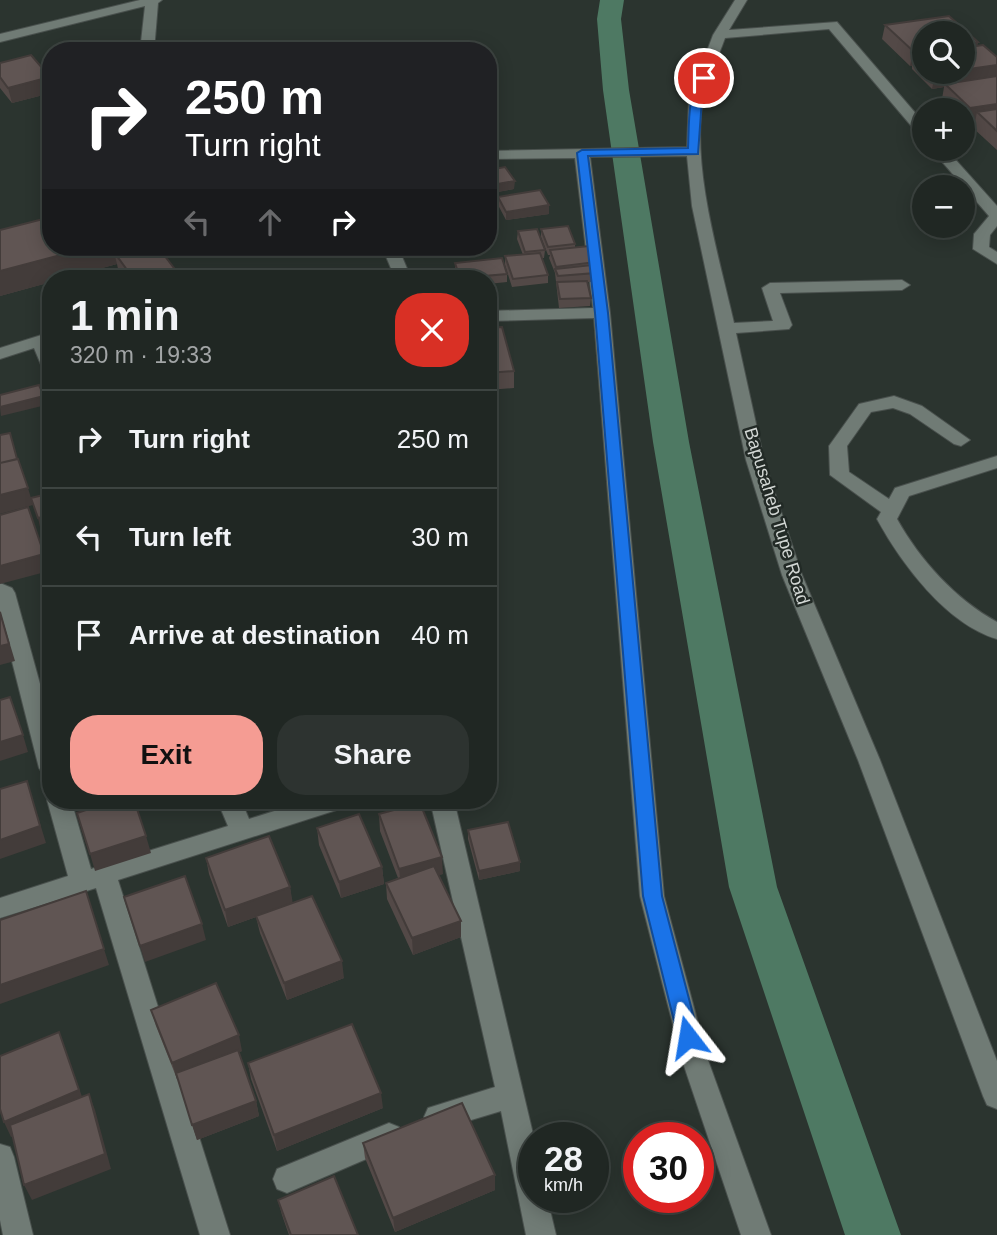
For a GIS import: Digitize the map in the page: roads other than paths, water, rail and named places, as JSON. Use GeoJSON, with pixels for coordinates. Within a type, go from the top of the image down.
{"type":"FeatureCollection","features":[{"type":"Feature","properties":{"kind":"street"},"geometry":{"type":"LineString","coordinates":[[0,38],[154,0],[148,42]]}},
{"type":"Feature","properties":{"kind":"street","name":"Bapusaheb Tupe Road"},"geometry":{"type":"LineString","coordinates":[[741,0],[720,35],[696,99],[686,152],[755,460],[792,575],[869,760],[997,1096]]}},
{"type":"Feature","properties":{"kind":"street"},"geometry":{"type":"LineString","coordinates":[[720,35],[832,25],[912,118]]}},
{"type":"Feature","properties":{"kind":"street"},"geometry":{"type":"LineString","coordinates":[[497,155],[686,152]]}},
{"type":"Feature","properties":{"kind":"street"},"geometry":{"type":"LineString","coordinates":[[593,153],[602,313],[652,896],[695,1060],[755,1235]]}},
{"type":"Feature","properties":{"kind":"street"},"geometry":{"type":"LineString","coordinates":[[949,161],[997,216],[994,225],[982,234],[981,249],[997,259]]}},
{"type":"Feature","properties":{"kind":"street"},"geometry":{"type":"LineString","coordinates":[[726,329],[783,325],[770,288],[902,285]]}},
{"type":"Feature","properties":{"kind":"street"},"geometry":{"type":"LineString","coordinates":[[497,316],[602,313]]}},
{"type":"Feature","properties":{"kind":"street"},"geometry":{"type":"LineString","coordinates":[[0,354],[42,340]]}},
{"type":"Feature","properties":{"kind":"street"},"geometry":{"type":"LineString","coordinates":[[892,510],[840,475],[838,446],[864,408],[894,402],[916,410],[961,440]]}},
{"type":"Feature","properties":{"kind":"street"},"geometry":{"type":"LineString","coordinates":[[997,462],[902,492],[887,519],[898,543],[943,592],[984,625],[997,631]]}},
{"type":"Feature","properties":{"kind":"street"},"geometry":{"type":"LineString","coordinates":[[0,590],[5,593],[42,734]]}},
{"type":"Feature","properties":{"kind":"street"},"geometry":{"type":"LineString","coordinates":[[63,809],[93,878],[215,1235]]}},
{"type":"Feature","properties":{"kind":"street"},"geometry":{"type":"LineString","coordinates":[[233,809],[242,832]]}},
{"type":"Feature","properties":{"kind":"street"},"geometry":{"type":"LineString","coordinates":[[0,908],[311,809]]}},
{"type":"Feature","properties":{"kind":"street"},"geometry":{"type":"LineString","coordinates":[[444,809],[541,1235]]}},
{"type":"Feature","properties":{"kind":"street"},"geometry":{"type":"LineString","coordinates":[[288,1179],[426,1120],[511,1095]]}},
{"type":"Feature","properties":{"kind":"street"},"geometry":{"type":"LineString","coordinates":[[0,1157],[18,1235]]}},
{"type":"Feature","properties":{"kind":"waterway"},"geometry":{"type":"LineString","coordinates":[[612,0],[609,19],[616,90],[671,442],[753,887],[873,1235]]}}]}
